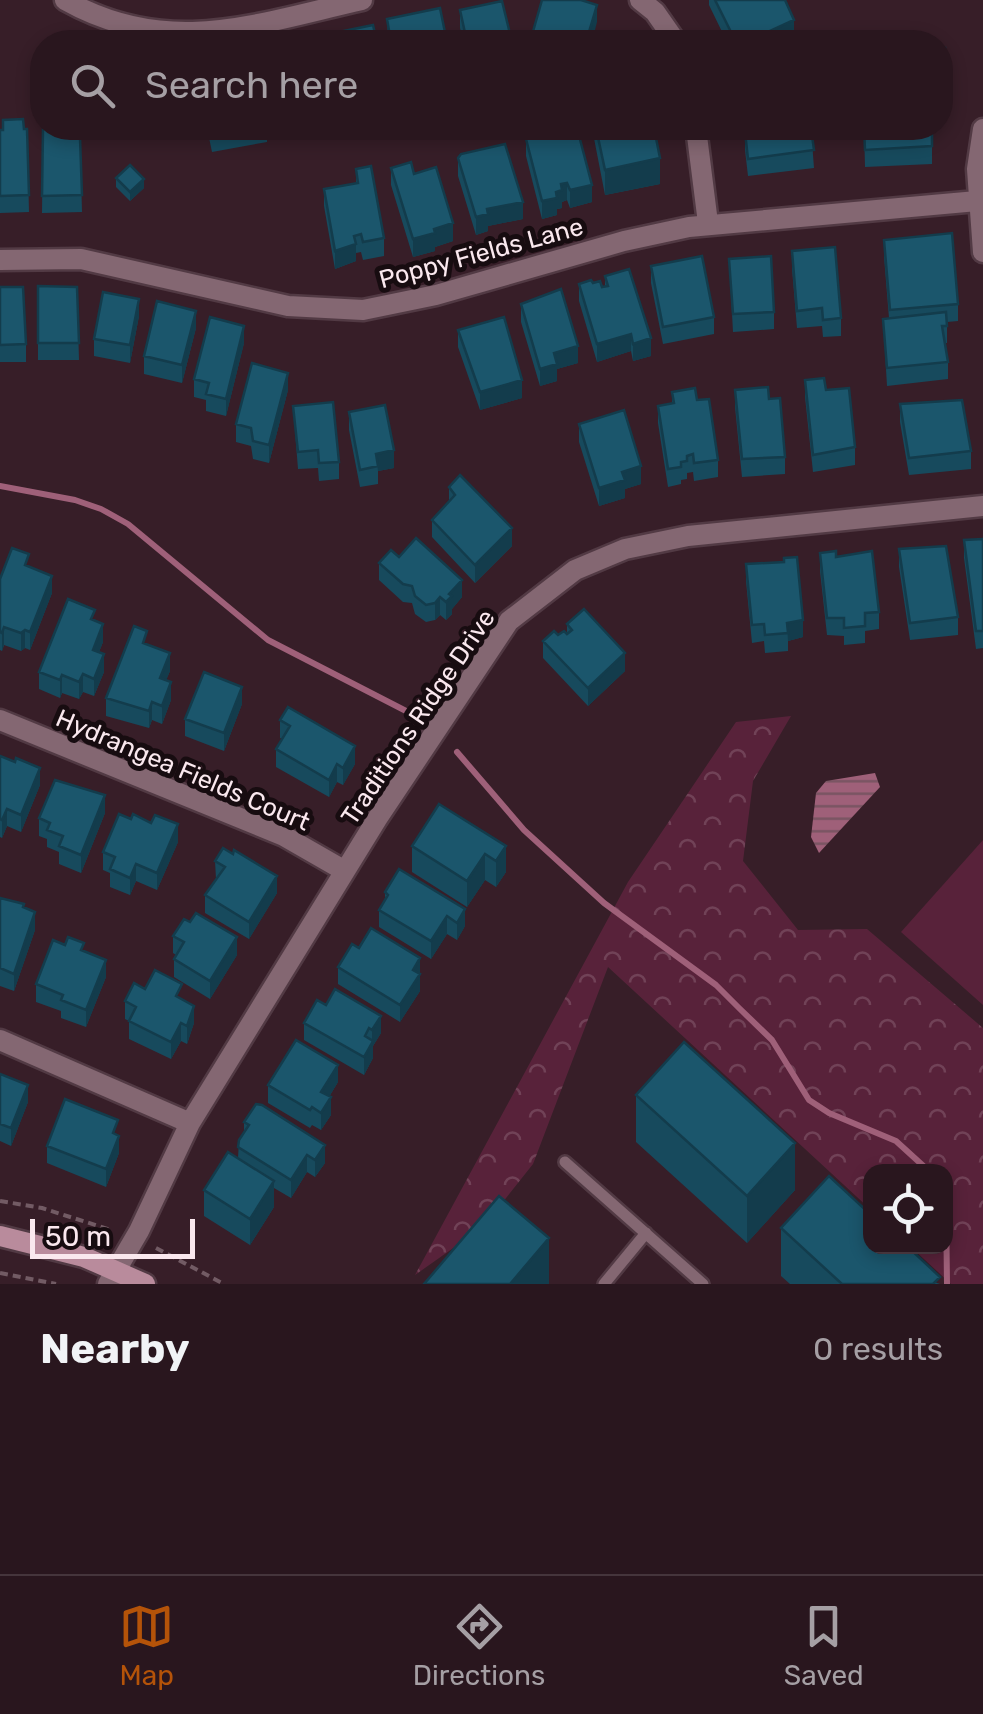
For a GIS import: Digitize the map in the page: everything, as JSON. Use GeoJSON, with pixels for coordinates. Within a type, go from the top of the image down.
{"type":"FeatureCollection","features":[{"type":"Feature","properties":{"kind":"main road"},"geometry":{"type":"LineString","coordinates":[[0,1236],[84,1256],[112,1276],[144,1284]]}},
{"type":"Feature","properties":{"kind":"street"},"geometry":{"type":"LineString","coordinates":[[65,0],[91,15],[137,30]]}},
{"type":"Feature","properties":{"kind":"street"},"geometry":{"type":"LineString","coordinates":[[216,30],[362,0]]}},
{"type":"Feature","properties":{"kind":"street"},"geometry":{"type":"LineString","coordinates":[[640,0],[668,30]]}},
{"type":"Feature","properties":{"kind":"street"},"geometry":{"type":"LineString","coordinates":[[983,129],[977,170],[983,252]]}},
{"type":"Feature","properties":{"kind":"street"},"geometry":{"type":"LineString","coordinates":[[698,140],[708,224]]}},
{"type":"Feature","properties":{"kind":"street","name":"Poppy Fields Lane"},"geometry":{"type":"LineString","coordinates":[[0,260],[81,258],[288,306],[363,310],[436,296],[624,241],[708,224],[977,201]]}},
{"type":"Feature","properties":{"kind":"street","name":"Traditions Ridge Drive"},"geometry":{"type":"LineString","coordinates":[[112,1276],[139,1230],[190,1122],[345,871],[509,622],[575,570],[625,549],[688,536],[983,506]]}},
{"type":"Feature","properties":{"kind":"street","name":"Hydrangea Fields Court"},"geometry":{"type":"LineString","coordinates":[[0,720],[284,836],[345,871]]}},
{"type":"Feature","properties":{"kind":"street"},"geometry":{"type":"LineString","coordinates":[[0,1040],[190,1122]]}},
{"type":"Feature","properties":{"kind":"lane"},"geometry":{"type":"LineString","coordinates":[[565,1162],[703,1284]]}},
{"type":"Feature","properties":{"kind":"lane"},"geometry":{"type":"LineString","coordinates":[[604,1284],[646,1234]]}},
{"type":"Feature","properties":{"kind":"path"},"geometry":{"type":"LineString","coordinates":[[0,1202],[42,1208],[111,1230]]}},
{"type":"Feature","properties":{"kind":"path"},"geometry":{"type":"LineString","coordinates":[[156,1248],[224,1284]]}},
{"type":"Feature","properties":{"kind":"path"},"geometry":{"type":"LineString","coordinates":[[0,1273],[56,1284]]}},
{"type":"Feature","properties":{"kind":"green space"},"geometry":{"type":"Polygon","coordinates":[[[791,716],[753,781],[743,861],[798,930],[867,929],[983,1028],[983,1284],[951,1284],[919,1254],[953,1254],[953,1164],[863,1164],[863,1203],[608,967],[533,1164],[483,1227],[415,1275],[628,882],[736,722],[791,716]]]}},
{"type":"Feature","properties":{"kind":"green space"},"geometry":{"type":"Polygon","coordinates":[[[983,840],[983,1005],[901,932],[983,840]]]}},
{"type":"Feature","properties":{"kind":"shaded area"},"geometry":{"type":"Polygon","coordinates":[[[875,773],[880,787],[819,853],[811,837],[816,793],[826,781],[875,773]]]}},
{"type":"Feature","properties":{"kind":"building"},"geometry":{"type":"Polygon","coordinates":[[[542,0],[581,0],[597,5],[590,30],[533,30],[542,0]]]}},
{"type":"Feature","properties":{"kind":"building"},"geometry":{"type":"Polygon","coordinates":[[[715,0],[785,0],[794,20],[772,30],[730,30],[715,0]]]}},
{"type":"Feature","properties":{"kind":"building"},"geometry":{"type":"Polygon","coordinates":[[[502,1],[509,30],[464,30],[460,10],[502,1]]]}},
{"type":"Feature","properties":{"kind":"building"},"geometry":{"type":"Polygon","coordinates":[[[440,8],[445,30],[389,30],[387,19],[440,8]]]}},
{"type":"Feature","properties":{"kind":"building"},"geometry":{"type":"Polygon","coordinates":[[[373,25],[374,30],[349,30],[373,25]]]}},
{"type":"Feature","properties":{"kind":"building"},"geometry":{"type":"Polygon","coordinates":[[[23,119],[27,129],[29,195],[0,196],[0,130],[3,120],[23,119]]]}},
{"type":"Feature","properties":{"kind":"building"},"geometry":{"type":"Polygon","coordinates":[[[43,140],[80,140],[82,195],[42,196],[43,140]]]}},
{"type":"Feature","properties":{"kind":"building"},"geometry":{"type":"Polygon","coordinates":[[[526,140],[580,140],[592,185],[570,190],[567,183],[561,184],[557,198],[542,201],[526,140]]]}},
{"type":"Feature","properties":{"kind":"building"},"geometry":{"type":"Polygon","coordinates":[[[599,140],[656,140],[660,158],[605,170],[599,140]]]}},
{"type":"Feature","properties":{"kind":"building"},"geometry":{"type":"Polygon","coordinates":[[[746,140],[813,140],[814,150],[748,159],[746,140]]]}},
{"type":"Feature","properties":{"kind":"building"},"geometry":{"type":"Polygon","coordinates":[[[865,140],[932,140],[932,146],[865,150],[865,140]]]}},
{"type":"Feature","properties":{"kind":"building"},"geometry":{"type":"Polygon","coordinates":[[[505,144],[523,202],[487,209],[488,214],[476,217],[458,158],[505,144]]]}},
{"type":"Feature","properties":{"kind":"building"},"geometry":{"type":"Polygon","coordinates":[[[411,162],[414,174],[436,167],[453,223],[413,239],[391,168],[411,162]]]}},
{"type":"Feature","properties":{"kind":"building"},"geometry":{"type":"Polygon","coordinates":[[[130,165],[144,179],[130,192],[116,178],[130,165]]]}},
{"type":"Feature","properties":{"kind":"building"},"geometry":{"type":"Polygon","coordinates":[[[371,166],[384,238],[363,242],[361,234],[354,236],[356,244],[335,251],[324,189],[358,183],[356,169],[371,166]]]}},
{"type":"Feature","properties":{"kind":"building"},"geometry":{"type":"Polygon","coordinates":[[[952,233],[958,304],[890,310],[884,240],[952,233]]]}},
{"type":"Feature","properties":{"kind":"building"},"geometry":{"type":"Polygon","coordinates":[[[835,247],[841,318],[823,320],[822,308],[797,311],[792,251],[835,247]]]}},
{"type":"Feature","properties":{"kind":"building"},"geometry":{"type":"Polygon","coordinates":[[[702,256],[714,317],[663,327],[651,266],[702,256]]]}},
{"type":"Feature","properties":{"kind":"building"},"geometry":{"type":"Polygon","coordinates":[[[771,256],[774,312],[733,314],[729,259],[771,256]]]}},
{"type":"Feature","properties":{"kind":"building"},"geometry":{"type":"Polygon","coordinates":[[[629,269],[651,338],[633,344],[631,334],[597,344],[579,284],[591,280],[608,286],[605,276],[629,269]]]}},
{"type":"Feature","properties":{"kind":"building"},"geometry":{"type":"Polygon","coordinates":[[[38,286],[77,287],[79,343],[38,343],[38,286]]]}},
{"type":"Feature","properties":{"kind":"building"},"geometry":{"type":"Polygon","coordinates":[[[0,287],[23,287],[26,344],[0,345],[0,287]]]}},
{"type":"Feature","properties":{"kind":"building"},"geometry":{"type":"Polygon","coordinates":[[[561,289],[578,346],[554,353],[557,364],[540,369],[521,304],[561,289]]]}},
{"type":"Feature","properties":{"kind":"building"},"geometry":{"type":"Polygon","coordinates":[[[103,292],[139,299],[130,345],[94,339],[103,292]]]}},
{"type":"Feature","properties":{"kind":"building"},"geometry":{"type":"Polygon","coordinates":[[[157,301],[196,311],[182,365],[144,356],[157,301]]]}},
{"type":"Feature","properties":{"kind":"building"},"geometry":{"type":"Polygon","coordinates":[[[946,312],[947,326],[942,326],[948,362],[887,368],[883,319],[946,312]]]}},
{"type":"Feature","properties":{"kind":"building"},"geometry":{"type":"Polygon","coordinates":[[[210,317],[244,326],[226,399],[206,394],[209,383],[194,379],[210,317]]]}},
{"type":"Feature","properties":{"kind":"building"},"geometry":{"type":"Polygon","coordinates":[[[504,317],[522,380],[480,392],[458,330],[504,317]]]}},
{"type":"Feature","properties":{"kind":"building"},"geometry":{"type":"Polygon","coordinates":[[[252,363],[288,373],[269,445],[253,441],[251,428],[236,424],[252,363]]]}},
{"type":"Feature","properties":{"kind":"building"},"geometry":{"type":"Polygon","coordinates":[[[824,378],[826,390],[849,388],[855,447],[813,455],[805,380],[824,378]]]}},
{"type":"Feature","properties":{"kind":"building"},"geometry":{"type":"Polygon","coordinates":[[[768,387],[769,399],[780,398],[785,457],[742,459],[735,390],[768,387]]]}},
{"type":"Feature","properties":{"kind":"building"},"geometry":{"type":"Polygon","coordinates":[[[695,388],[697,400],[709,399],[718,460],[694,463],[693,454],[681,462],[681,467],[668,469],[658,406],[674,403],[672,392],[695,388]]]}},
{"type":"Feature","properties":{"kind":"building"},"geometry":{"type":"Polygon","coordinates":[[[962,400],[971,451],[909,458],[900,404],[962,400]]]}},
{"type":"Feature","properties":{"kind":"building"},"geometry":{"type":"Polygon","coordinates":[[[333,402],[339,462],[319,463],[318,450],[298,452],[293,406],[333,402]]]}},
{"type":"Feature","properties":{"kind":"building"},"geometry":{"type":"Polygon","coordinates":[[[385,405],[394,450],[376,454],[378,466],[360,470],[349,412],[385,405]]]}},
{"type":"Feature","properties":{"kind":"building"},"geometry":{"type":"Polygon","coordinates":[[[624,410],[641,466],[622,472],[625,480],[599,488],[579,424],[624,410]]]}},
{"type":"Feature","properties":{"kind":"building"},"geometry":{"type":"Polygon","coordinates":[[[460,475],[512,528],[475,565],[432,520],[455,495],[449,487],[460,475]]]}},
{"type":"Feature","properties":{"kind":"building"},"geometry":{"type":"Polygon","coordinates":[[[416,538],[462,580],[446,602],[440,597],[426,605],[415,596],[412,586],[403,584],[379,563],[391,550],[399,557],[416,538]]]}},
{"type":"Feature","properties":{"kind":"building"},"geometry":{"type":"Polygon","coordinates":[[[983,539],[983,631],[976,631],[964,540],[983,539]]]}},
{"type":"Feature","properties":{"kind":"building"},"geometry":{"type":"Polygon","coordinates":[[[946,546],[958,617],[910,623],[899,549],[946,546]]]}},
{"type":"Feature","properties":{"kind":"building"},"geometry":{"type":"Polygon","coordinates":[[[12,548],[29,554],[25,565],[52,576],[30,632],[4,627],[0,632],[0,579],[12,548]]]}},
{"type":"Feature","properties":{"kind":"building"},"geometry":{"type":"Polygon","coordinates":[[[836,551],[836,557],[872,551],[879,612],[865,613],[865,626],[844,628],[844,618],[827,618],[820,553],[836,551]]]}},
{"type":"Feature","properties":{"kind":"building"},"geometry":{"type":"Polygon","coordinates":[[[797,557],[803,620],[787,623],[788,633],[765,635],[764,624],[752,625],[746,564],[784,562],[784,558],[797,557]]]}},
{"type":"Feature","properties":{"kind":"building"},"geometry":{"type":"Polygon","coordinates":[[[68,599],[95,610],[91,619],[103,624],[93,650],[104,654],[94,679],[83,674],[79,682],[62,675],[60,680],[39,672],[68,599]]]}},
{"type":"Feature","properties":{"kind":"building"},"geometry":{"type":"Polygon","coordinates":[[[584,609],[625,653],[588,688],[543,641],[554,631],[567,634],[572,630],[567,624],[584,609]]]}},
{"type":"Feature","properties":{"kind":"building"},"geometry":{"type":"Polygon","coordinates":[[[134,626],[147,631],[143,643],[170,653],[160,678],[171,682],[162,706],[152,702],[149,711],[106,698],[134,626]]]}},
{"type":"Feature","properties":{"kind":"building"},"geometry":{"type":"Polygon","coordinates":[[[204,672],[242,687],[224,733],[185,719],[204,672]]]}},
{"type":"Feature","properties":{"kind":"building"},"geometry":{"type":"Polygon","coordinates":[[[288,707],[355,746],[343,768],[337,764],[329,780],[276,749],[290,726],[280,720],[288,707]]]}},
{"type":"Feature","properties":{"kind":"building"},"geometry":{"type":"Polygon","coordinates":[[[0,756],[40,768],[21,815],[7,809],[2,820],[0,819],[0,756]]]}},
{"type":"Feature","properties":{"kind":"building"},"geometry":{"type":"Polygon","coordinates":[[[55,780],[105,795],[81,855],[59,846],[63,836],[47,830],[50,823],[39,818],[55,780]]]}},
{"type":"Feature","properties":{"kind":"building"},"geometry":{"type":"Polygon","coordinates":[[[439,804],[506,846],[496,861],[485,854],[467,881],[412,846],[439,804]]]}},
{"type":"Feature","properties":{"kind":"building"},"geometry":{"type":"Polygon","coordinates":[[[119,814],[131,819],[133,814],[151,823],[155,815],[178,824],[157,873],[136,864],[130,878],[110,869],[115,857],[103,852],[119,814]]]}},
{"type":"Feature","properties":{"kind":"building"},"geometry":{"type":"Polygon","coordinates":[[[223,848],[233,854],[234,850],[277,876],[249,922],[205,895],[225,867],[215,861],[223,848]]]}},
{"type":"Feature","properties":{"kind":"building"},"geometry":{"type":"Polygon","coordinates":[[[399,869],[465,909],[457,923],[447,916],[431,941],[379,910],[399,869]]]}},
{"type":"Feature","properties":{"kind":"building"},"geometry":{"type":"Polygon","coordinates":[[[0,898],[24,904],[23,907],[35,912],[14,974],[0,968],[0,898]]]}},
{"type":"Feature","properties":{"kind":"building"},"geometry":{"type":"Polygon","coordinates":[[[196,913],[237,937],[210,981],[174,959],[184,942],[173,936],[184,919],[190,922],[196,913]]]}},
{"type":"Feature","properties":{"kind":"building"},"geometry":{"type":"Polygon","coordinates":[[[371,928],[420,958],[413,970],[420,974],[400,1005],[338,967],[352,944],[359,948],[371,928]]]}},
{"type":"Feature","properties":{"kind":"building"},"geometry":{"type":"Polygon","coordinates":[[[68,937],[84,943],[81,950],[106,960],[86,1010],[36,984],[53,940],[65,945],[68,937]]]}},
{"type":"Feature","properties":{"kind":"building"},"geometry":{"type":"Polygon","coordinates":[[[155,970],[182,984],[176,996],[194,1006],[187,1026],[181,1023],[171,1042],[129,1021],[136,1007],[125,1001],[134,983],[145,989],[155,970]]]}},
{"type":"Feature","properties":{"kind":"building"},"geometry":{"type":"Polygon","coordinates":[[[335,989],[381,1016],[365,1036],[373,1041],[364,1057],[304,1023],[317,1000],[326,1005],[335,989]]]}},
{"type":"Feature","properties":{"kind":"building"},"geometry":{"type":"Polygon","coordinates":[[[296,1040],[338,1065],[321,1092],[331,1097],[321,1113],[268,1085],[296,1040]]]}},
{"type":"Feature","properties":{"kind":"building"},"geometry":{"type":"Polygon","coordinates":[[[684,1042],[795,1143],[747,1196],[636,1095],[684,1042]]]}},
{"type":"Feature","properties":{"kind":"building"},"geometry":{"type":"Polygon","coordinates":[[[0,1074],[28,1085],[11,1128],[0,1124],[0,1074]]]}},
{"type":"Feature","properties":{"kind":"building"},"geometry":{"type":"Polygon","coordinates":[[[65,1099],[118,1120],[113,1133],[119,1136],[106,1169],[47,1146],[65,1099]]]}},
{"type":"Feature","properties":{"kind":"building"},"geometry":{"type":"Polygon","coordinates":[[[256,1104],[325,1145],[315,1160],[307,1155],[291,1180],[238,1147],[249,1125],[244,1122],[256,1104]]]}},
{"type":"Feature","properties":{"kind":"building"},"geometry":{"type":"Polygon","coordinates":[[[228,1152],[274,1181],[250,1219],[204,1190],[228,1152]]]}},
{"type":"Feature","properties":{"kind":"building"},"geometry":{"type":"Polygon","coordinates":[[[829,1176],[863,1208],[863,1254],[916,1254],[940,1277],[933,1284],[842,1284],[781,1228],[829,1176]]]}},
{"type":"Feature","properties":{"kind":"building"},"geometry":{"type":"Polygon","coordinates":[[[499,1196],[549,1238],[510,1284],[424,1284],[499,1196]]]}},
{"type":"Feature","properties":{"kind":"waterway"},"geometry":{"type":"LineString","coordinates":[[0,486],[75,500],[101,509],[128,524],[268,640],[408,712]]}},
{"type":"Feature","properties":{"kind":"waterway"},"geometry":{"type":"LineString","coordinates":[[457,752],[524,830],[604,903],[716,985],[772,1040],[809,1100],[829,1113],[896,1141],[921,1164]]}},
{"type":"Feature","properties":{"kind":"waterway"},"geometry":{"type":"LineString","coordinates":[[947,1254],[947,1284]]}}]}
